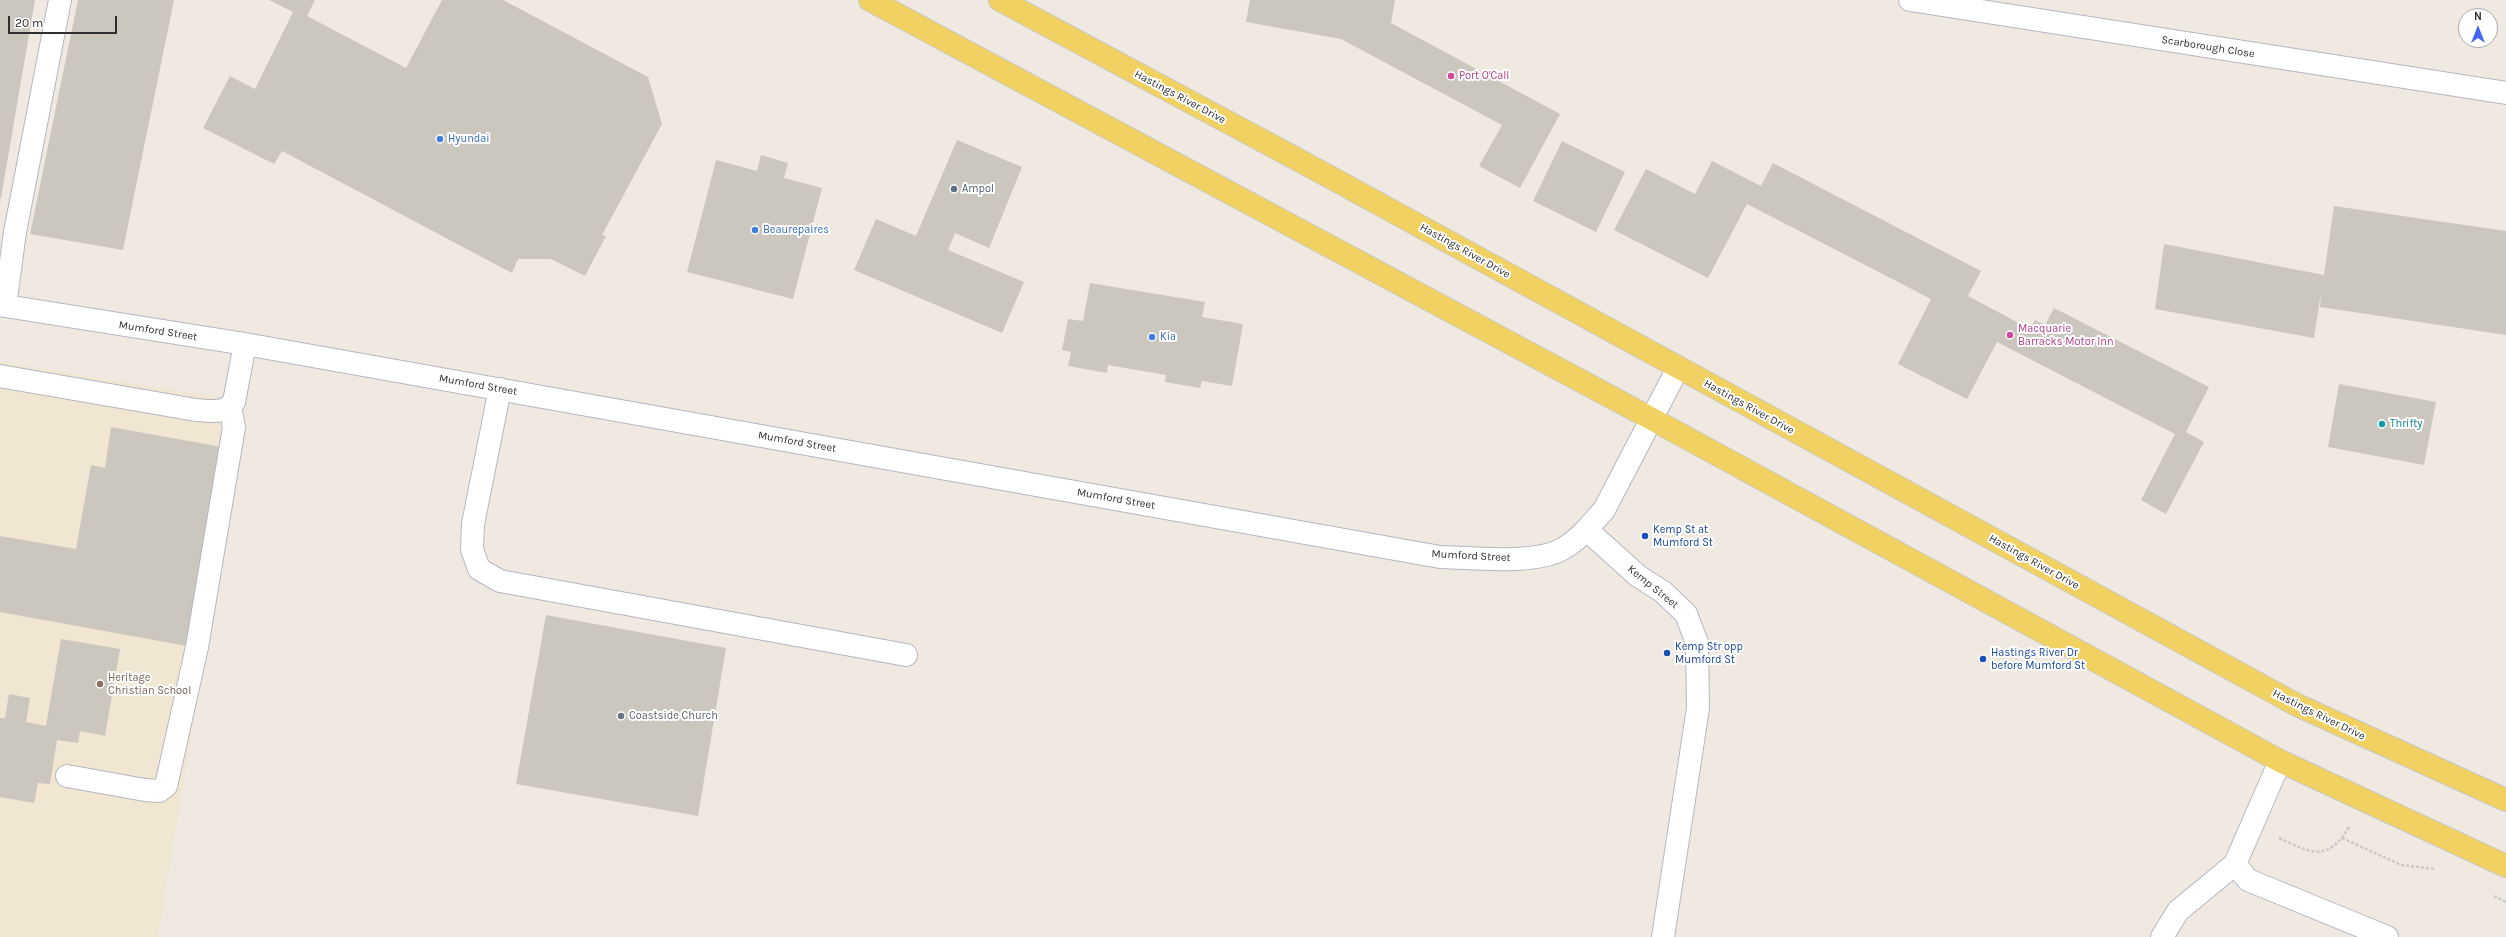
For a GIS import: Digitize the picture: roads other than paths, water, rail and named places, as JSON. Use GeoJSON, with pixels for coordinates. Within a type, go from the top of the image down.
{"type":"FeatureCollection","features":[{"type":"Feature","properties":{"kind":"main road"},"geometry":{"type":"LineString","coordinates":[[870,0],[1652,419],[2280,761],[2506,866]]}},
{"type":"Feature","properties":{"kind":"main road","name":"Hastings River Drive"},"geometry":{"type":"LineString","coordinates":[[1000,0],[1306,164],[2297,705],[2506,800]]}},
{"type":"Feature","properties":{"kind":"street"},"geometry":{"type":"LineString","coordinates":[[2,306],[60,0]]}},
{"type":"Feature","properties":{"kind":"street","name":"Scarborough Close"},"geometry":{"type":"LineString","coordinates":[[1910,0],[2506,93]]}},
{"type":"Feature","properties":{"kind":"street","name":"Mumford Street"},"geometry":{"type":"LineString","coordinates":[[2,306],[245,344],[1440,557],[1496,559],[1544,556],[1564,549],[1587,530]]}},
{"type":"Feature","properties":{"kind":"street"},"geometry":{"type":"LineString","coordinates":[[67,776],[145,790],[159,791],[166,786],[202,616],[234,427],[230,407],[237,393],[245,344]]}},
{"type":"Feature","properties":{"kind":"street"},"geometry":{"type":"LineString","coordinates":[[1587,530],[1604,510],[1678,368]]}},
{"type":"Feature","properties":{"kind":"street"},"geometry":{"type":"LineString","coordinates":[[0,376],[196,410],[219,412],[230,407]]}},
{"type":"Feature","properties":{"kind":"street"},"geometry":{"type":"LineString","coordinates":[[500,389],[473,524],[472,550],[479,570],[500,581],[906,655]]}},
{"type":"Feature","properties":{"kind":"street","name":"Kemp Street"},"geometry":{"type":"LineString","coordinates":[[1587,530],[1638,576],[1662,592],[1686,614],[1697,643],[1698,708],[1663,937]]}},
{"type":"Feature","properties":{"kind":"street"},"geometry":{"type":"LineString","coordinates":[[2162,937],[2178,911],[2235,864],[2280,761]]}},
{"type":"Feature","properties":{"kind":"street"},"geometry":{"type":"LineString","coordinates":[[2235,864],[2248,880],[2363,932],[2387,937]]}},
{"type":"Feature","properties":{"kind":"place","name":"Port O'Call"},"geometry":{"type":"Point","coordinates":[1451,76]}},
{"type":"Feature","properties":{"kind":"place","name":"Hyundai"},"geometry":{"type":"Point","coordinates":[440,139]}},
{"type":"Feature","properties":{"kind":"place","name":"Ampol"},"geometry":{"type":"Point","coordinates":[954,189]}},
{"type":"Feature","properties":{"kind":"place","name":"Beaurepaires"},"geometry":{"type":"Point","coordinates":[755,230]}},
{"type":"Feature","properties":{"kind":"place","name":"Macquarie Barracks Motor Inn"},"geometry":{"type":"Point","coordinates":[2010,335]}},
{"type":"Feature","properties":{"kind":"place","name":"Kia"},"geometry":{"type":"Point","coordinates":[1152,337]}},
{"type":"Feature","properties":{"kind":"place","name":"Thrifty"},"geometry":{"type":"Point","coordinates":[2382,424]}},
{"type":"Feature","properties":{"kind":"place","name":"Kemp St at Mumford St"},"geometry":{"type":"Point","coordinates":[1645,536]}},
{"type":"Feature","properties":{"kind":"place","name":"Kemp Str opp Mumford St"},"geometry":{"type":"Point","coordinates":[1667,653]}},
{"type":"Feature","properties":{"kind":"place","name":"Hastings River Dr before Mumford St"},"geometry":{"type":"Point","coordinates":[1983,659]}},
{"type":"Feature","properties":{"kind":"place","name":"Heritage Christian School"},"geometry":{"type":"Point","coordinates":[100,684]}},
{"type":"Feature","properties":{"kind":"place","name":"Coastside Church"},"geometry":{"type":"Point","coordinates":[621,716]}}]}
